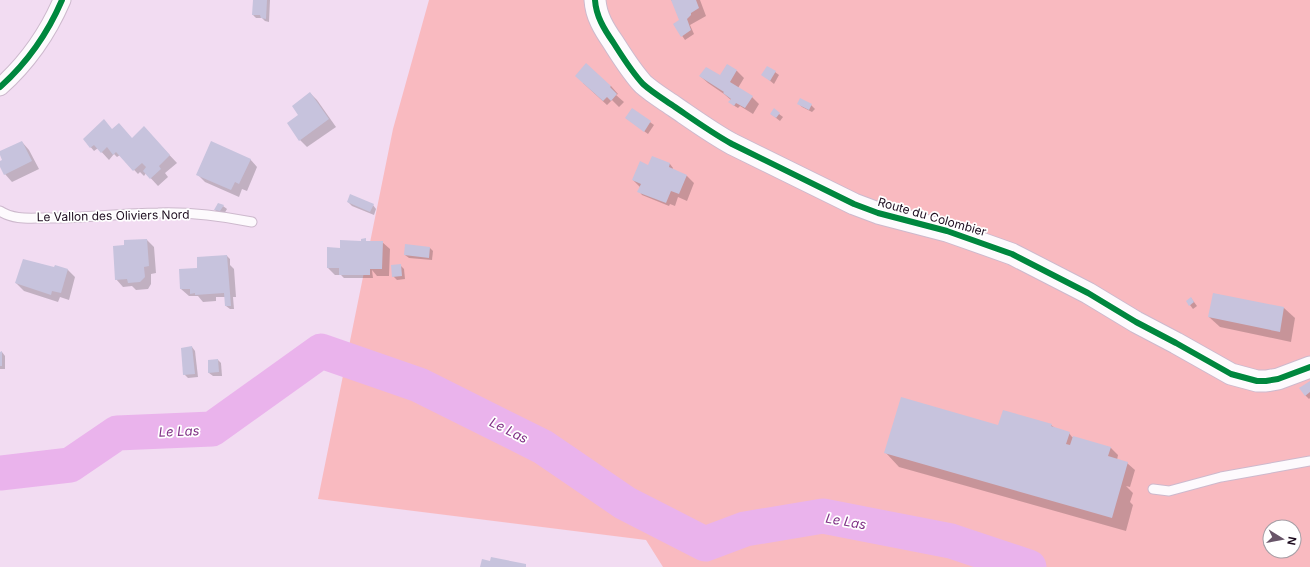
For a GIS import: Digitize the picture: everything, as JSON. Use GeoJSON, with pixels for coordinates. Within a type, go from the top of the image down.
{"type":"FeatureCollection","features":[{"type":"Feature","properties":{"kind":"street"},"geometry":{"type":"LineString","coordinates":[[0,87],[31,55],[62,0]]}},
{"type":"Feature","properties":{"kind":"street","name":"Route du Colombier"},"geometry":{"type":"LineString","coordinates":[[595,0],[598,15],[604,29],[622,58],[642,83],[683,113],[732,144],[854,204],[878,213],[947,231],[1012,254],[1088,294],[1231,374],[1257,381],[1266,381],[1278,379],[1310,367]]}},
{"type":"Feature","properties":{"kind":"lane","name":"Le Vallon des Oliviers Nord"},"geometry":{"type":"LineString","coordinates":[[0,211],[16,218],[58,218],[181,212],[252,222]]}},
{"type":"Feature","properties":{"kind":"lane"},"geometry":{"type":"LineString","coordinates":[[1153,489],[1168,491],[1221,477],[1310,461]]}},
{"type":"Feature","properties":{"kind":"shaded area"},"geometry":{"type":"Polygon","coordinates":[[[429,0],[1310,0],[1310,567],[663,567],[646,540],[318,499],[393,129],[429,0]]]}},
{"type":"Feature","properties":{"kind":"building"},"geometry":{"type":"Polygon","coordinates":[[[253,0],[267,0],[266,19],[261,18],[260,15],[252,15],[253,0]]]}},
{"type":"Feature","properties":{"kind":"building"},"geometry":{"type":"Polygon","coordinates":[[[671,0],[696,0],[699,8],[691,13],[687,19],[691,30],[681,37],[673,24],[679,20],[671,0]]]}},
{"type":"Feature","properties":{"kind":"building"},"geometry":{"type":"Polygon","coordinates":[[[586,63],[611,86],[610,87],[617,94],[611,101],[607,97],[603,101],[575,76],[586,63]]]}},
{"type":"Feature","properties":{"kind":"building"},"geometry":{"type":"Polygon","coordinates":[[[727,64],[737,70],[730,82],[753,96],[745,108],[736,103],[734,106],[728,102],[731,99],[723,93],[724,92],[699,76],[706,67],[720,75],[727,64]]]}},
{"type":"Feature","properties":{"kind":"building"},"geometry":{"type":"Polygon","coordinates":[[[767,66],[776,71],[770,81],[761,75],[767,66]]]}},
{"type":"Feature","properties":{"kind":"building"},"geometry":{"type":"Polygon","coordinates":[[[310,92],[329,119],[299,141],[287,123],[298,115],[292,106],[310,92]]]}},
{"type":"Feature","properties":{"kind":"building"},"geometry":{"type":"Polygon","coordinates":[[[800,98],[812,104],[809,110],[797,104],[800,98]]]}},
{"type":"Feature","properties":{"kind":"building"},"geometry":{"type":"Polygon","coordinates":[[[632,108],[651,121],[644,132],[625,118],[632,108]]]}},
{"type":"Feature","properties":{"kind":"building"},"geometry":{"type":"Polygon","coordinates":[[[774,108],[780,113],[776,118],[770,114],[774,108]]]}},
{"type":"Feature","properties":{"kind":"building"},"geometry":{"type":"Polygon","coordinates":[[[104,119],[112,129],[119,123],[132,138],[144,126],[170,155],[159,166],[161,169],[150,179],[143,171],[146,167],[142,163],[133,171],[116,152],[113,155],[107,147],[101,153],[94,145],[90,148],[83,139],[104,119]]]}},
{"type":"Feature","properties":{"kind":"building"},"geometry":{"type":"Polygon","coordinates":[[[22,141],[32,161],[4,175],[0,167],[0,161],[2,160],[0,151],[22,141]]]}},
{"type":"Feature","properties":{"kind":"building"},"geometry":{"type":"Polygon","coordinates":[[[211,141],[251,159],[239,184],[235,182],[231,190],[196,175],[211,141]]]}},
{"type":"Feature","properties":{"kind":"building"},"geometry":{"type":"Polygon","coordinates":[[[652,156],[670,163],[669,167],[687,175],[679,194],[671,191],[666,203],[637,192],[641,184],[632,180],[640,161],[648,165],[652,156]]]}},
{"type":"Feature","properties":{"kind":"building"},"geometry":{"type":"Polygon","coordinates":[[[350,194],[374,204],[370,212],[347,202],[350,194]]]}},
{"type":"Feature","properties":{"kind":"building"},"geometry":{"type":"Polygon","coordinates":[[[218,203],[224,205],[220,211],[214,210],[218,203]]]}},
{"type":"Feature","properties":{"kind":"building"},"geometry":{"type":"Polygon","coordinates":[[[366,238],[366,241],[383,241],[382,269],[370,269],[370,275],[339,275],[339,268],[327,268],[327,247],[340,248],[340,240],[361,241],[361,239],[366,238]]]}},
{"type":"Feature","properties":{"kind":"building"},"geometry":{"type":"Polygon","coordinates":[[[147,239],[149,266],[144,267],[145,277],[140,282],[128,283],[127,279],[115,280],[113,246],[124,245],[124,240],[147,239]]]}},
{"type":"Feature","properties":{"kind":"building"},"geometry":{"type":"Polygon","coordinates":[[[405,244],[430,247],[429,258],[404,255],[405,244]]]}},
{"type":"Feature","properties":{"kind":"building"},"geometry":{"type":"Polygon","coordinates":[[[227,255],[231,306],[225,306],[224,293],[195,295],[195,293],[190,294],[190,289],[180,289],[179,269],[197,268],[197,257],[227,255]]]}},
{"type":"Feature","properties":{"kind":"building"},"geometry":{"type":"Polygon","coordinates":[[[23,259],[68,269],[61,293],[52,291],[51,295],[15,283],[23,259]]]}},
{"type":"Feature","properties":{"kind":"building"},"geometry":{"type":"Polygon","coordinates":[[[401,264],[402,276],[392,277],[391,265],[401,264]]]}},
{"type":"Feature","properties":{"kind":"building"},"geometry":{"type":"Polygon","coordinates":[[[1213,293],[1284,307],[1280,332],[1208,317],[1213,293]]]}},
{"type":"Feature","properties":{"kind":"building"},"geometry":{"type":"Polygon","coordinates":[[[1191,297],[1194,302],[1189,306],[1186,301],[1191,297]]]}},
{"type":"Feature","properties":{"kind":"building"},"geometry":{"type":"Polygon","coordinates":[[[192,346],[195,374],[183,375],[181,348],[192,346]]]}},
{"type":"Feature","properties":{"kind":"building"},"geometry":{"type":"Polygon","coordinates":[[[2,351],[2,366],[0,366],[0,352],[2,351]]]}},
{"type":"Feature","properties":{"kind":"building"},"geometry":{"type":"Polygon","coordinates":[[[218,359],[219,372],[208,373],[208,360],[218,359]]]}},
{"type":"Feature","properties":{"kind":"building"},"geometry":{"type":"Polygon","coordinates":[[[1310,381],[1310,392],[1305,396],[1299,388],[1310,381]]]}},
{"type":"Feature","properties":{"kind":"building"},"geometry":{"type":"Polygon","coordinates":[[[901,397],[998,425],[1003,410],[1052,424],[1051,426],[1070,432],[1066,444],[1070,445],[1073,436],[1111,447],[1108,456],[1128,462],[1112,518],[884,453],[901,397]]]}},
{"type":"Feature","properties":{"kind":"building"},"geometry":{"type":"Polygon","coordinates":[[[491,557],[526,564],[526,567],[480,567],[482,559],[490,561],[491,557]]]}},
{"type":"Feature","properties":{"kind":"waterway","name":"Le Las"},"geometry":{"type":"LineString","coordinates":[[0,473],[70,465],[117,433],[212,429],[321,351],[419,385],[543,447],[625,503],[705,544],[745,529],[823,516],[951,541],[1029,567]]}},
{"type":"Feature","properties":{"kind":"cycle path"},"geometry":{"type":"LineString","coordinates":[[0,87],[10,78],[36,47],[50,25],[62,0]]}},
{"type":"Feature","properties":{"kind":"cycle path"},"geometry":{"type":"LineString","coordinates":[[595,0],[597,11],[604,27],[627,63],[643,84],[703,126],[732,144],[854,204],[878,213],[947,231],[1012,254],[1088,293],[1136,322],[1231,374],[1257,381],[1266,381],[1278,379],[1310,367]]}}]}
